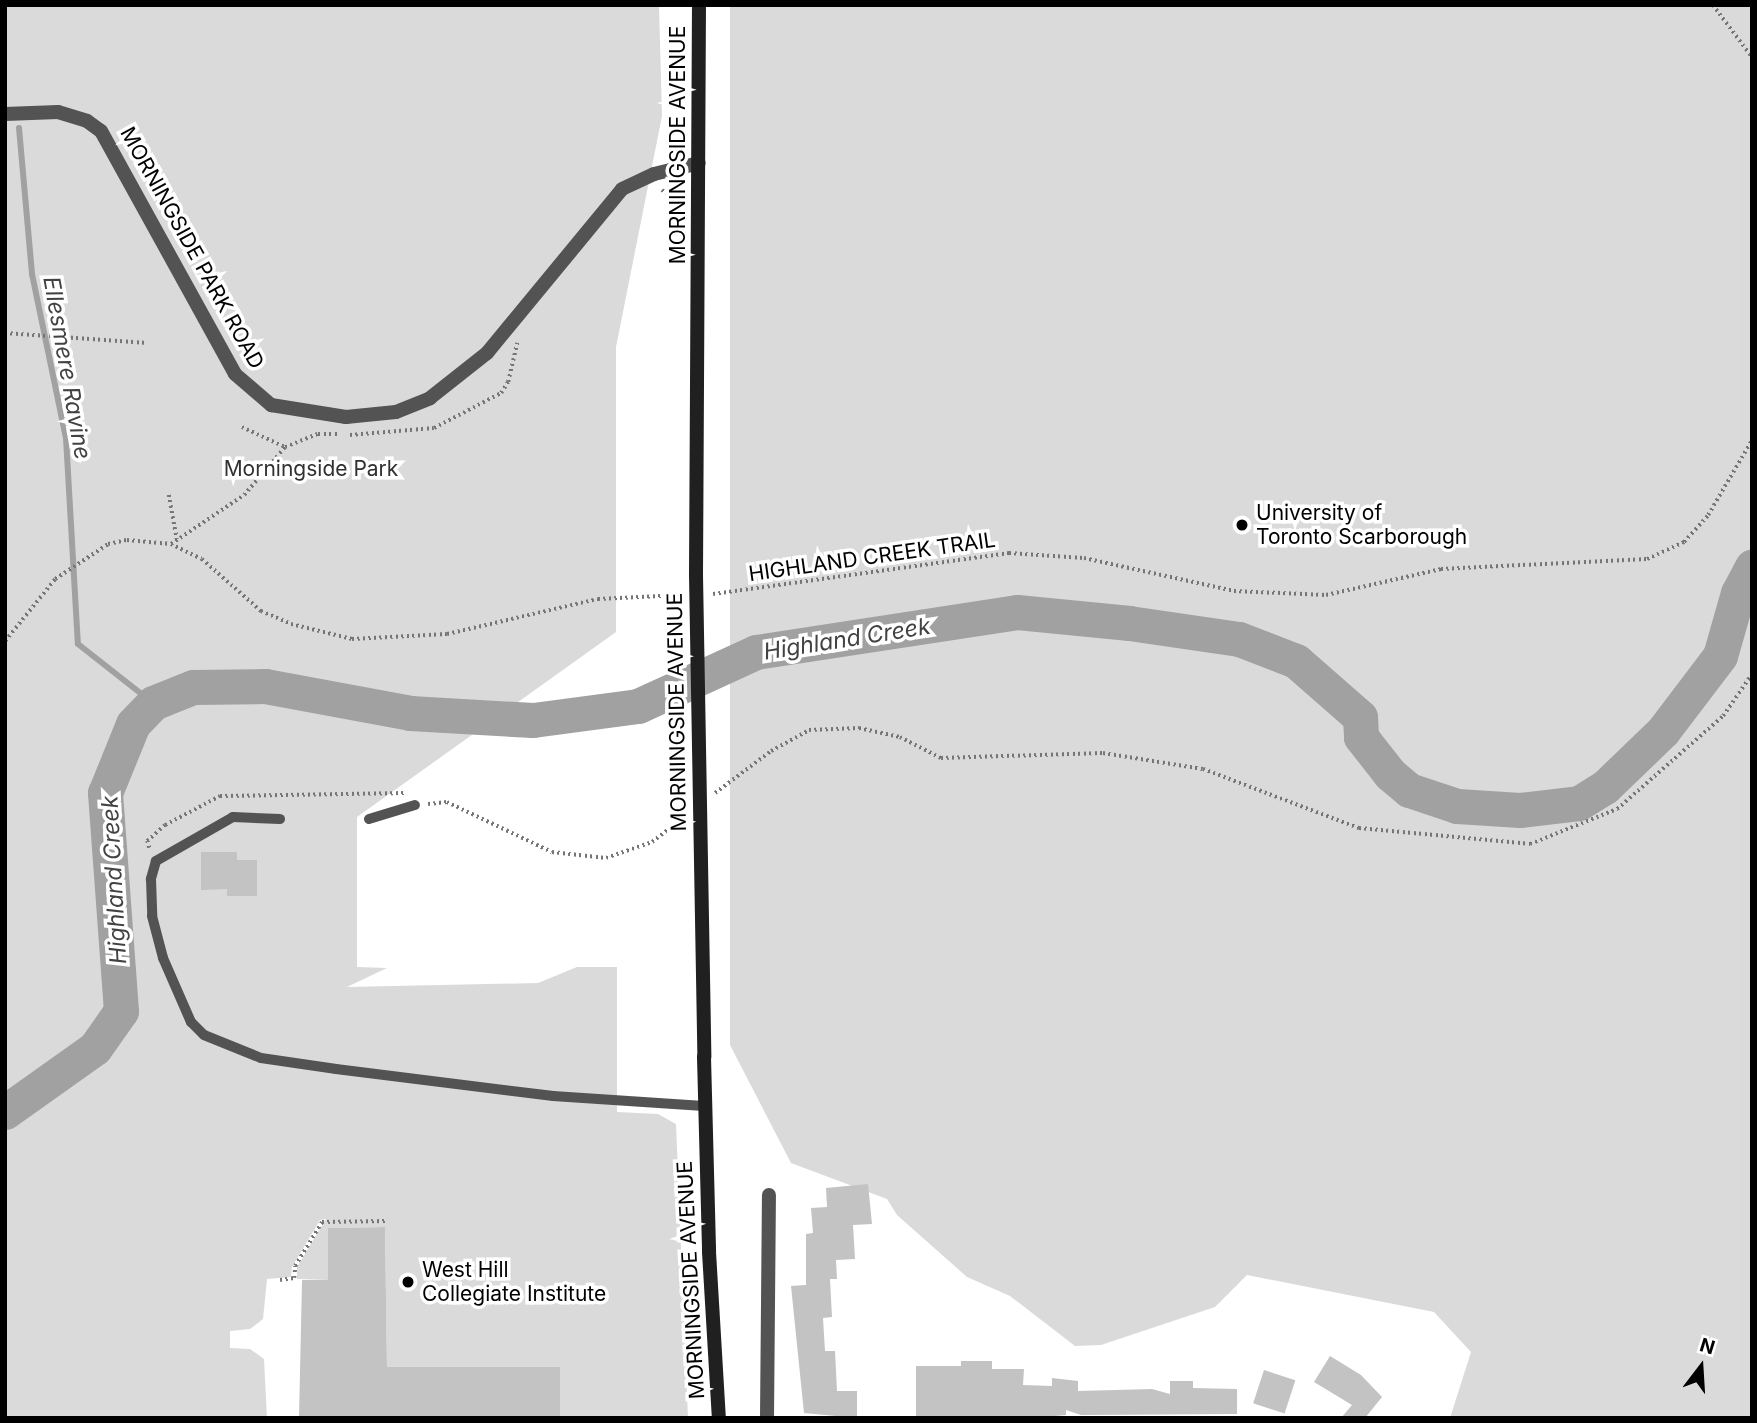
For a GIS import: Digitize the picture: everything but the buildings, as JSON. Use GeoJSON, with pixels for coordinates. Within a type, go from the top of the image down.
{"type":"FeatureCollection","features":[{"type":"Feature","properties":{"kind":"main road","name":"MORNINGSIDE AVENUE"},"geometry":{"type":"LineString","coordinates":[[699,5],[696,575],[704,1107],[719,1418]]}},
{"type":"Feature","properties":{"kind":"street","name":"MORNINGSIDE PARK ROAD"},"geometry":{"type":"LineString","coordinates":[[5,114],[58,112],[87,121],[101,131],[235,374],[271,405],[346,417],[396,412],[439,392],[487,353],[622,189],[640,178],[699,163]]}},
{"type":"Feature","properties":{"kind":"street"},"geometry":{"type":"LineString","coordinates":[[767,1418],[769,1195]]}},
{"type":"Feature","properties":{"kind":"lane"},"geometry":{"type":"LineString","coordinates":[[369,819],[415,805]]}},
{"type":"Feature","properties":{"kind":"lane"},"geometry":{"type":"LineString","coordinates":[[280,819],[233,817],[156,861],[151,879],[152,916],[163,958],[191,1022],[204,1035],[261,1058],[336,1069],[553,1096],[704,1107]]}},
{"type":"Feature","properties":{"kind":"path"},"geometry":{"type":"LineString","coordinates":[[1713,5],[1752,57]]}},
{"type":"Feature","properties":{"kind":"path"},"geometry":{"type":"LineString","coordinates":[[5,332],[36,332],[148,343]]}},
{"type":"Feature","properties":{"kind":"path"},"geometry":{"type":"LineString","coordinates":[[242,426],[285,447]]}},
{"type":"Feature","properties":{"kind":"path","name":"HIGHLAND CREEK TRAIL"},"geometry":{"type":"LineString","coordinates":[[709,594],[1009,553],[1084,558],[1220,589],[1326,595],[1441,569],[1647,559],[1684,542],[1700,524],[1752,440]]}},
{"type":"Feature","properties":{"kind":"path"},"geometry":{"type":"LineString","coordinates":[[169,495],[177,539]]}},
{"type":"Feature","properties":{"kind":"path"},"geometry":{"type":"LineString","coordinates":[[5,641],[55,579],[108,544],[127,540],[171,544],[202,559],[261,611],[301,627],[352,639],[447,634],[598,599],[695,595]]}},
{"type":"Feature","properties":{"kind":"path"},"geometry":{"type":"LineString","coordinates":[[706,800],[771,751],[810,730],[859,728],[900,737],[941,758],[1103,753],[1203,769],[1359,828],[1530,844],[1617,809],[1723,716],[1752,674]]}},
{"type":"Feature","properties":{"kind":"path"},"geometry":{"type":"LineString","coordinates":[[415,805],[447,802],[552,852],[606,858],[652,842],[695,809]]}},
{"type":"Feature","properties":{"kind":"path"},"geometry":{"type":"LineString","coordinates":[[280,1280],[294,1278],[295,1266],[322,1222],[387,1221]]}},
{"type":"Feature","properties":{"kind":"green space","name":"Morningside Park"},"geometry":{"type":"Polygon","coordinates":[[[5,5],[659,5],[662,116],[616,347],[616,632],[357,817],[357,967],[387,968],[347,987],[538,983],[577,967],[617,967],[617,1112],[658,1114],[676,1124],[688,1418],[560,1418],[560,1367],[387,1367],[385,1227],[328,1228],[328,1280],[297,1279],[297,1267],[326,1219],[320,1220],[292,1267],[291,1277],[267,1279],[263,1319],[250,1329],[230,1331],[230,1348],[250,1349],[264,1359],[267,1418],[5,1418],[5,5]]]}},
{"type":"Feature","properties":{"kind":"green space","name":"University of Toronto Scarborough"},"geometry":{"type":"Polygon","coordinates":[[[730,5],[1752,5],[1752,1418],[1450,1418],[1471,1352],[1434,1312],[1247,1275],[1215,1307],[1101,1345],[1075,1346],[1010,1296],[967,1277],[897,1215],[887,1199],[791,1163],[730,1045],[730,5]]]}},
{"type":"Feature","properties":{"kind":"waterway","name":"Ellesmere Ravine"},"geometry":{"type":"LineString","coordinates":[[19,128],[32,274],[66,438],[78,644],[153,703]]}},
{"type":"Feature","properties":{"kind":"waterway","name":"Highland Creek"},"geometry":{"type":"LineString","coordinates":[[5,1112],[95,1048],[121,1011],[105,793],[133,724],[153,703],[193,687],[265,686],[410,713],[533,720],[638,706],[756,652],[1017,612],[1129,623],[1239,639],[1296,661],[1360,717],[1361,737],[1390,774],[1409,790],[1457,806],[1520,810],[1579,803],[1605,787],[1663,731],[1720,656],[1738,593],[1752,567]]}},
{"type":"Feature","properties":{"kind":"place","name":"University of Toronto Scarborough"},"geometry":{"type":"Point","coordinates":[1242,525]}},
{"type":"Feature","properties":{"kind":"place","name":"West Hill Collegiate Institute"},"geometry":{"type":"Point","coordinates":[408,1282]}}]}
